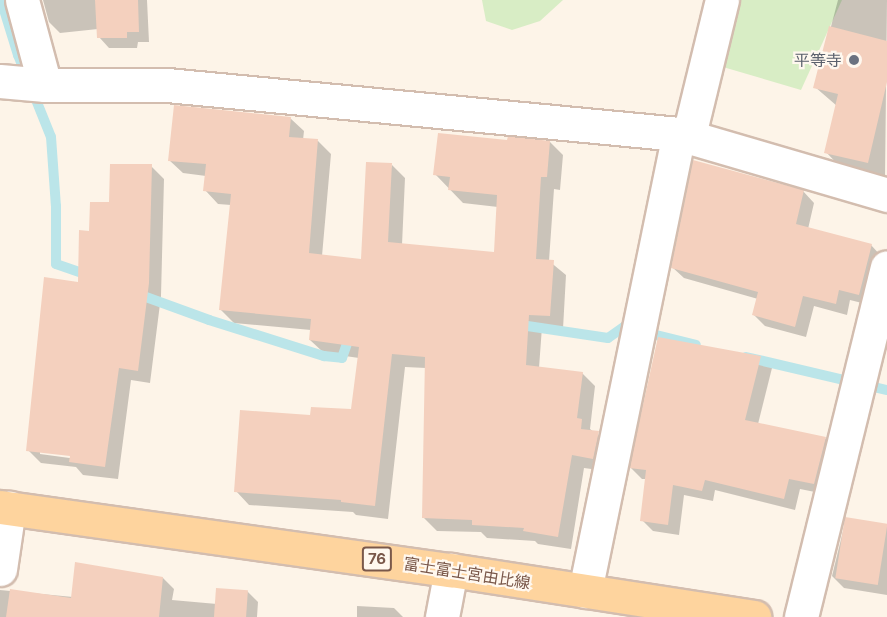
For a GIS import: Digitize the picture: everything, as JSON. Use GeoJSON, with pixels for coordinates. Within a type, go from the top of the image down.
{"type":"FeatureCollection","features":[{"type":"Feature","properties":{"kind":"main road","name":"富士富士宮由比線"},"geometry":{"type":"LineString","coordinates":[[4,507],[451,570],[754,617]]}},
{"type":"Feature","properties":{"kind":"street"},"geometry":{"type":"LineString","coordinates":[[22,0],[45,85]]}},
{"type":"Feature","properties":{"kind":"street"},"geometry":{"type":"LineString","coordinates":[[585,591],[684,135],[722,0]]}},
{"type":"Feature","properties":{"kind":"street"},"geometry":{"type":"LineString","coordinates":[[0,81],[45,85],[167,86],[684,135],[887,195]]}},
{"type":"Feature","properties":{"kind":"street"},"geometry":{"type":"LineString","coordinates":[[801,617],[887,267]]}},
{"type":"Feature","properties":{"kind":"street"},"geometry":{"type":"LineString","coordinates":[[0,569],[4,507]]}},
{"type":"Feature","properties":{"kind":"street"},"geometry":{"type":"LineString","coordinates":[[442,617],[451,570]]}},
{"type":"Feature","properties":{"kind":"green space"},"geometry":{"type":"Polygon","coordinates":[[[482,0],[563,0],[540,21],[512,30],[486,21],[482,0]]]}},
{"type":"Feature","properties":{"kind":"green space"},"geometry":{"type":"Polygon","coordinates":[[[736,0],[842,0],[801,90],[723,67],[736,0]]]}},
{"type":"Feature","properties":{"kind":"building"},"geometry":{"type":"Polygon","coordinates":[[[95,0],[138,0],[139,32],[127,32],[127,38],[97,38],[95,0]]]}},
{"type":"Feature","properties":{"kind":"building"},"geometry":{"type":"Polygon","coordinates":[[[829,26],[887,41],[887,82],[868,163],[824,153],[838,94],[813,88],[829,26]]]}},
{"type":"Feature","properties":{"kind":"building"},"geometry":{"type":"Polygon","coordinates":[[[174,105],[291,117],[289,137],[318,139],[309,253],[361,259],[366,162],[392,163],[388,242],[494,252],[497,195],[448,190],[450,177],[433,175],[438,133],[507,140],[508,136],[550,141],[547,177],[541,177],[536,259],[554,260],[550,316],[529,315],[526,365],[583,372],[577,418],[582,419],[581,429],[599,431],[593,459],[572,455],[558,537],[523,531],[524,528],[472,525],[472,520],[422,518],[425,357],[392,354],[375,506],[341,502],[341,500],[234,492],[240,410],[310,415],[311,407],[351,409],[359,347],[309,340],[311,319],[219,310],[231,194],[203,191],[206,164],[168,161],[174,105]]]}},
{"type":"Feature","properties":{"kind":"building"},"geometry":{"type":"Polygon","coordinates":[[[693,160],[804,190],[796,224],[872,244],[859,295],[839,290],[836,304],[803,296],[795,327],[752,315],[758,292],[671,268],[693,160]]]}},
{"type":"Feature","properties":{"kind":"building"},"geometry":{"type":"Polygon","coordinates":[[[110,164],[152,164],[149,283],[138,371],[119,368],[105,467],[69,462],[70,456],[26,451],[44,277],[78,282],[79,230],[89,231],[90,202],[109,202],[110,164]]]}},
{"type":"Feature","properties":{"kind":"building"},"geometry":{"type":"Polygon","coordinates":[[[658,337],[761,356],[745,420],[826,437],[814,484],[789,479],[784,499],[705,480],[702,491],[673,485],[668,525],[640,521],[646,470],[629,468],[658,337]]]}},
{"type":"Feature","properties":{"kind":"building"},"geometry":{"type":"Polygon","coordinates":[[[845,517],[887,524],[878,585],[835,578],[845,517]]]}},
{"type":"Feature","properties":{"kind":"building"},"geometry":{"type":"Polygon","coordinates":[[[75,562],[163,577],[159,617],[6,617],[10,589],[71,598],[75,562]]]}},
{"type":"Feature","properties":{"kind":"building"},"geometry":{"type":"Polygon","coordinates":[[[216,588],[248,590],[246,617],[214,617],[216,588]]]}},
{"type":"Feature","properties":{"kind":"waterway"},"geometry":{"type":"LineString","coordinates":[[1,0],[18,55],[51,137],[56,206],[56,264],[90,276]]}},
{"type":"Feature","properties":{"kind":"waterway"},"geometry":{"type":"LineString","coordinates":[[135,293],[209,320],[324,356],[342,358],[351,332]]}},
{"type":"Feature","properties":{"kind":"waterway"},"geometry":{"type":"LineString","coordinates":[[514,324],[608,338],[624,327],[696,345]]}},
{"type":"Feature","properties":{"kind":"waterway"},"geometry":{"type":"LineString","coordinates":[[746,357],[887,390]]}},
{"type":"Feature","properties":{"kind":"place","name":"平等寺"},"geometry":{"type":"Point","coordinates":[854,60]}}]}
